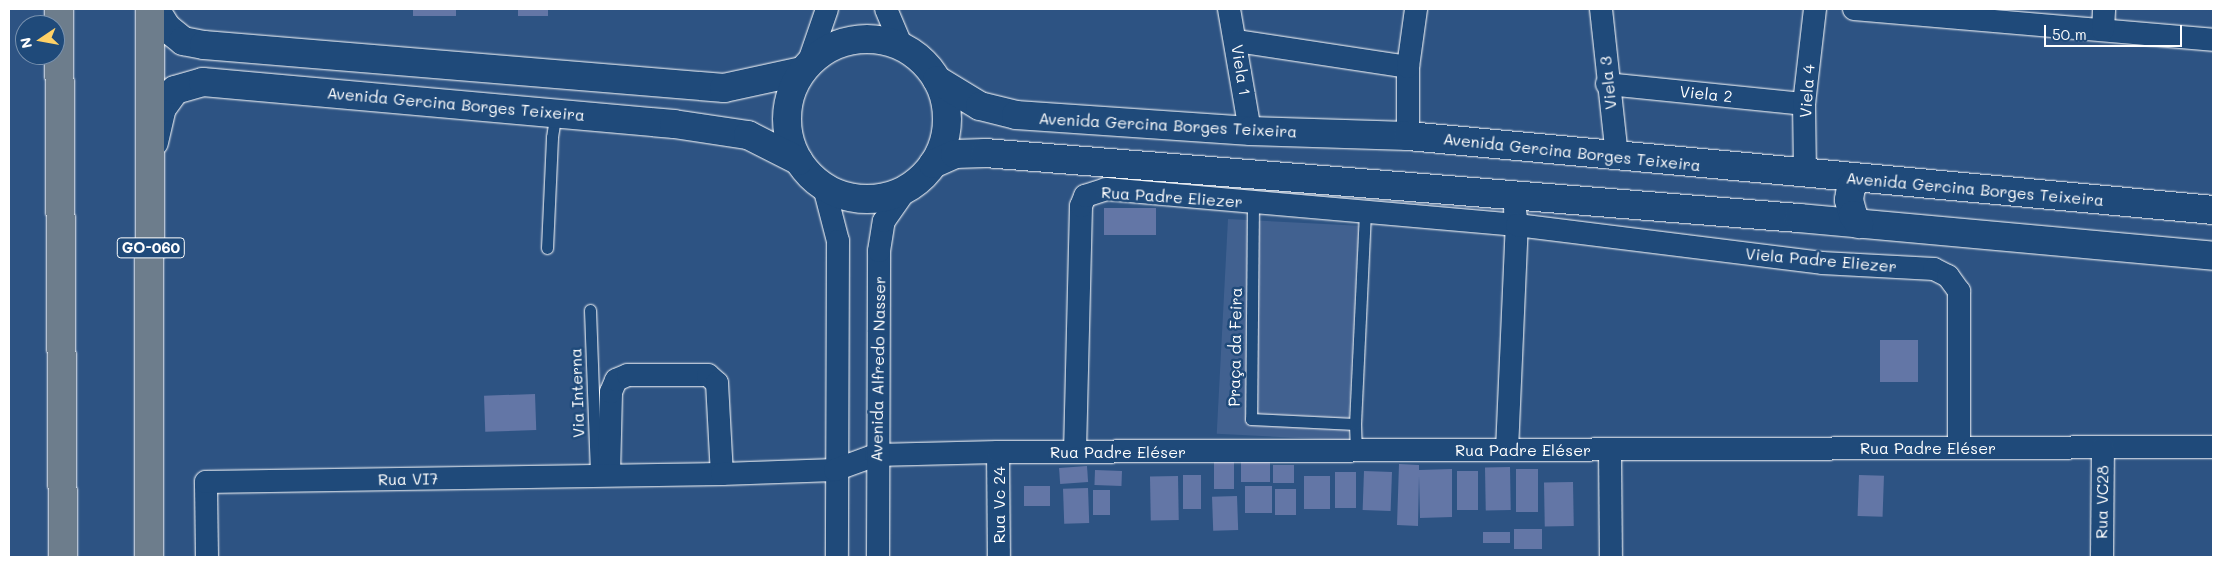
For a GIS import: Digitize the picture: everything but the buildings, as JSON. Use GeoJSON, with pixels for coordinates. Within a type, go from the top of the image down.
{"type":"FeatureCollection","features":[{"type":"Feature","properties":{"kind":"main road"},"geometry":{"type":"LineString","coordinates":[[59,9],[62,557]]}},
{"type":"Feature","properties":{"kind":"main road","name":"GO-060"},"geometry":{"type":"LineString","coordinates":[[150,9],[150,557]]}},
{"type":"Feature","properties":{"kind":"main road"},"geometry":{"type":"LineString","coordinates":[[155,9],[167,28],[183,41],[204,45],[724,88],[805,68]]}},
{"type":"Feature","properties":{"kind":"main road"},"geometry":{"type":"LineString","coordinates":[[933,164],[942,144],[947,123],[945,101],[937,80],[922,61],[902,46],[878,39],[852,39],[828,48],[805,68],[791,92],[786,116],[789,140],[799,162],[824,187],[844,196],[865,199],[886,197],[906,189],[933,164],[956,154],[985,153],[1799,218],[2213,256]]}},
{"type":"Feature","properties":{"kind":"main road","name":"Avenida Gercina Borges Teixeira"},"geometry":{"type":"LineString","coordinates":[[937,80],[980,106],[1016,115],[1250,131],[1408,136],[2213,210]]}},
{"type":"Feature","properties":{"kind":"main road","name":"Avenida Gercina Borges Teixeira"},"geometry":{"type":"LineString","coordinates":[[151,153],[162,108],[171,96],[184,86],[204,82],[674,124],[748,135],[799,162]]}},
{"type":"Feature","properties":{"kind":"main road"},"geometry":{"type":"LineString","coordinates":[[1799,218],[1812,206],[1815,196],[1805,174]]}},
{"type":"Feature","properties":{"kind":"main road"},"geometry":{"type":"LineString","coordinates":[[1859,178],[1851,187],[1849,200],[1859,224]]}},
{"type":"Feature","properties":{"kind":"street"},"geometry":{"type":"LineString","coordinates":[[805,68],[827,9]]}},
{"type":"Feature","properties":{"kind":"street"},"geometry":{"type":"LineString","coordinates":[[886,9],[902,46]]}},
{"type":"Feature","properties":{"kind":"street","name":"Viela 1"},"geometry":{"type":"LineString","coordinates":[[1230,9],[1237,41],[1250,131]]}},
{"type":"Feature","properties":{"kind":"street"},"geometry":{"type":"LineString","coordinates":[[1408,136],[1408,67],[1416,9]]}},
{"type":"Feature","properties":{"kind":"street","name":"Viela 3"},"geometry":{"type":"LineString","coordinates":[[1600,9],[1607,84],[1617,156]]}},
{"type":"Feature","properties":{"kind":"street","name":"Viela 4"},"geometry":{"type":"LineString","coordinates":[[1805,174],[1804,104],[1815,9]]}},
{"type":"Feature","properties":{"kind":"street"},"geometry":{"type":"LineString","coordinates":[[1854,9],[2104,20],[2213,40]]}},
{"type":"Feature","properties":{"kind":"street"},"geometry":{"type":"LineString","coordinates":[[1237,41],[1408,67]]}},
{"type":"Feature","properties":{"kind":"street","name":"Viela 2"},"geometry":{"type":"LineString","coordinates":[[1607,84],[1804,104]]}},
{"type":"Feature","properties":{"kind":"street"},"geometry":{"type":"LineString","coordinates":[[824,187],[838,241],[835,470],[837,557]]}},
{"type":"Feature","properties":{"kind":"street","name":"Avenida Alfredo Nasser"},"geometry":{"type":"LineString","coordinates":[[878,557],[876,454],[880,252],[884,221],[906,189]]}},
{"type":"Feature","properties":{"kind":"street","name":"Rua Padre Eliezer"},"geometry":{"type":"LineString","coordinates":[[1074,452],[1081,206],[1084,196],[1106,189],[1517,225]]}},
{"type":"Feature","properties":{"kind":"street"},"geometry":{"type":"LineString","coordinates":[[1507,450],[1517,225],[1512,196]]}},
{"type":"Feature","properties":{"kind":"street","name":"Viela Padre Eliezer"},"geometry":{"type":"LineString","coordinates":[[1517,225],[1822,262],[1934,269],[1948,276],[1960,292],[1959,448]]}},
{"type":"Feature","properties":{"kind":"street"},"geometry":{"type":"LineString","coordinates":[[602,475],[611,392],[616,380],[628,375],[708,375],[717,383],[722,474]]}},
{"type":"Feature","properties":{"kind":"street","name":"Rua VC28"},"geometry":{"type":"LineString","coordinates":[[2102,557],[2103,447]]}},
{"type":"Feature","properties":{"kind":"street","name":"Rua Padre Eléser"},"geometry":{"type":"LineString","coordinates":[[835,470],[876,454],[2213,447]]}},
{"type":"Feature","properties":{"kind":"street"},"geometry":{"type":"LineString","coordinates":[[1610,450],[1611,557]]}},
{"type":"Feature","properties":{"kind":"street","name":"Rua Vc 24"},"geometry":{"type":"LineString","coordinates":[[998,452],[999,557]]}},
{"type":"Feature","properties":{"kind":"street","name":"Rua VI7"},"geometry":{"type":"LineString","coordinates":[[207,557],[206,482],[722,474],[835,470]]}},
{"type":"Feature","properties":{"kind":"lane"},"geometry":{"type":"LineString","coordinates":[[547,248],[552,137],[556,113]]}},
{"type":"Feature","properties":{"kind":"lane","name":"Praça da Feira"},"geometry":{"type":"LineString","coordinates":[[1253,203],[1250,419],[1355,424]]}},
{"type":"Feature","properties":{"kind":"lane"},"geometry":{"type":"LineString","coordinates":[[1356,451],[1355,424],[1365,211]]}},
{"type":"Feature","properties":{"kind":"lane","name":"Via Interna"},"geometry":{"type":"LineString","coordinates":[[590,310],[602,475]]}},
{"type":"Feature","properties":{"kind":"shaded area"},"geometry":{"type":"Polygon","coordinates":[[[1228,219],[1359,226],[1348,441],[1217,434],[1228,219]]]}}]}
